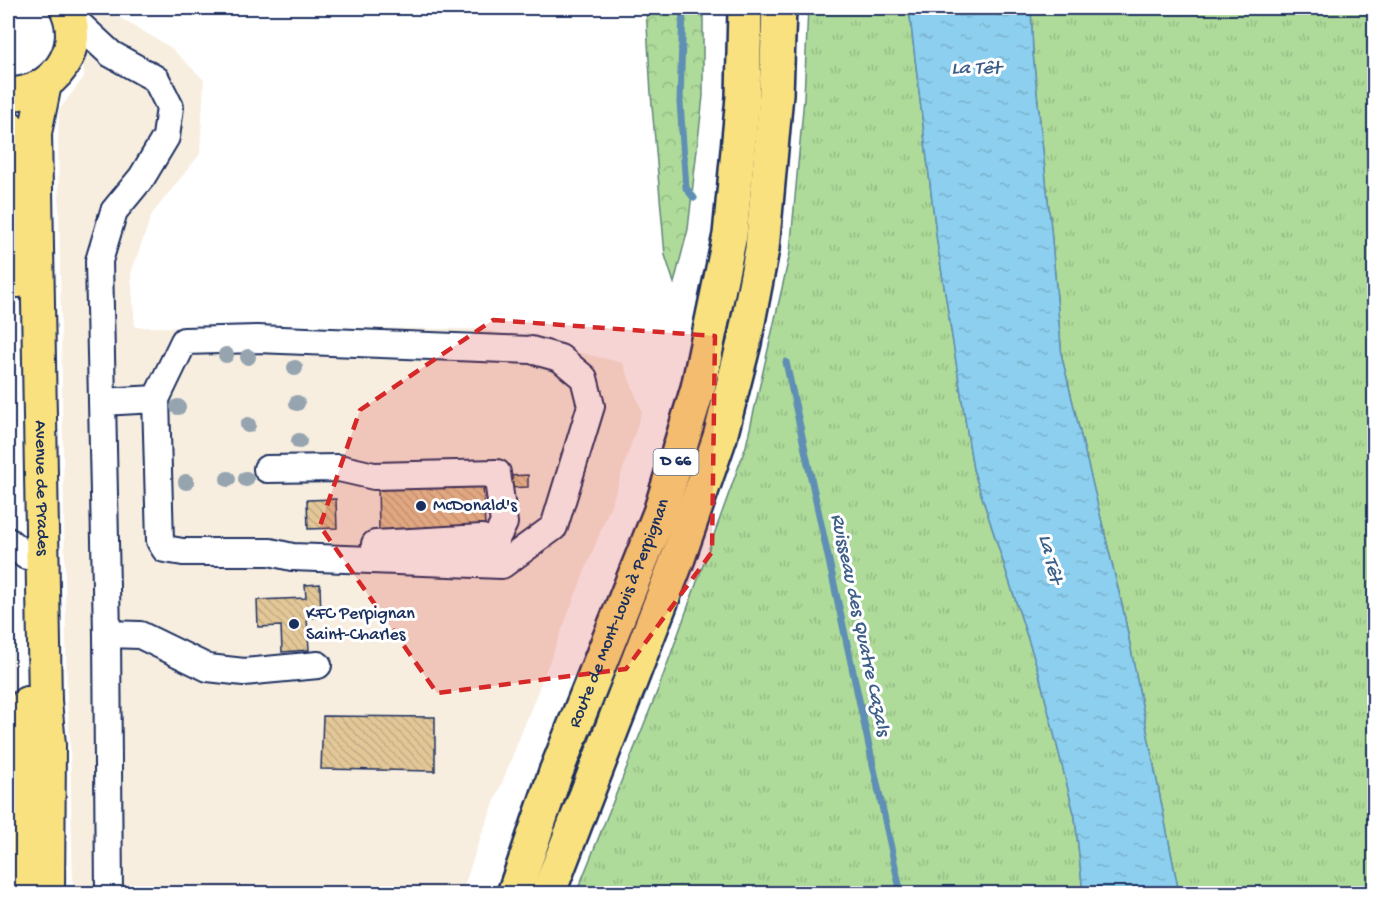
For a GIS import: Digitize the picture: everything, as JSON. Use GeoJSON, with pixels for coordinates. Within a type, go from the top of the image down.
{"type":"FeatureCollection","features":[{"type":"Feature","properties":{"kind":"highway","name":"Route de Mont-Louis à Perpignan"},"geometry":{"type":"LineString","coordinates":[[514,894],[556,772],[660,513],[698,388],[730,234],[743,97],[745,8]]}},
{"type":"Feature","properties":{"kind":"highway","name":"Route de Mont-Louis à Perpignan"},"geometry":{"type":"LineString","coordinates":[[552,886],[682,547],[720,438],[744,344],[762,249],[776,94],[779,8]]}},
{"type":"Feature","properties":{"kind":"main road"},"geometry":{"type":"LineString","coordinates":[[8,94],[32,91],[45,84],[59,71],[68,55],[72,36],[68,12]]}},
{"type":"Feature","properties":{"kind":"main road","name":"Avenue de Prades"},"geometry":{"type":"LineString","coordinates":[[45,84],[35,133],[45,701],[49,745],[48,894]]}},
{"type":"Feature","properties":{"kind":"main road","name":"Avenue de Prades"},"geometry":{"type":"LineString","coordinates":[[8,126],[22,350],[17,548],[28,658],[25,858],[27,894]]}},
{"type":"Feature","properties":{"kind":"street"},"geometry":{"type":"LineString","coordinates":[[68,12],[111,54],[156,80],[170,107],[166,137],[142,177],[114,211],[99,261],[107,634],[108,893]]}},
{"type":"Feature","properties":{"kind":"street"},"geometry":{"type":"LineString","coordinates":[[68,55],[91,58],[111,54]]}},
{"type":"Feature","properties":{"kind":"street"},"geometry":{"type":"LineString","coordinates":[[267,470],[339,468],[374,476],[498,473],[504,523],[496,538],[375,544],[324,542],[270,552],[183,552],[165,549],[160,541],[156,399],[184,341],[257,339],[531,350],[560,358],[584,378],[591,406],[554,527],[502,565],[292,557],[270,552]]}},
{"type":"Feature","properties":{"kind":"street"},"geometry":{"type":"LineString","coordinates":[[102,402],[156,399]]}},
{"type":"Feature","properties":{"kind":"street"},"geometry":{"type":"LineString","coordinates":[[107,634],[140,635],[208,668],[244,672],[318,665]]}},
{"type":"Feature","properties":{"kind":"street"},"geometry":{"type":"LineString","coordinates":[[8,890],[25,858]]}},
{"type":"Feature","properties":{"kind":"highlighted area"},"geometry":{"type":"Polygon","coordinates":[[[493,320],[715,336],[712,552],[626,669],[437,693],[320,526],[360,410],[493,320]]]}},
{"type":"Feature","properties":{"kind":"shaded area"},"geometry":{"type":"Polygon","coordinates":[[[80,8],[96,8],[120,18],[170,47],[204,80],[200,154],[152,214],[131,273],[135,327],[481,329],[623,363],[642,411],[614,497],[478,844],[462,893],[73,893],[67,700],[58,140],[59,110],[84,77],[80,8]]]}},
{"type":"Feature","properties":{"kind":"shaded area"},"geometry":{"type":"Polygon","coordinates":[[[8,535],[27,893],[8,893],[8,535]]]}},
{"type":"Feature","properties":{"kind":"green space"},"geometry":{"type":"Polygon","coordinates":[[[646,8],[703,8],[703,96],[688,229],[674,283],[665,255],[646,8]]]}},
{"type":"Feature","properties":{"kind":"green space"},"geometry":{"type":"Polygon","coordinates":[[[808,8],[909,8],[937,242],[973,469],[1038,670],[1075,817],[1083,893],[576,894],[659,687],[746,446],[790,253],[804,98],[808,8]]]}},
{"type":"Feature","properties":{"kind":"green space"},"geometry":{"type":"Polygon","coordinates":[[[1031,8],[1374,8],[1374,893],[1179,893],[1123,609],[1062,358],[1033,54],[1031,8]]]}},
{"type":"Feature","properties":{"kind":"water","name":"La Têt"},"geometry":{"type":"Polygon","coordinates":[[[909,8],[1031,8],[1033,54],[1062,358],[1123,609],[1179,893],[1083,893],[1075,817],[1038,670],[973,469],[937,242],[909,8]]]}},
{"type":"Feature","properties":{"kind":"building"},"geometry":{"type":"Polygon","coordinates":[[[528,475],[528,487],[507,488],[507,476],[528,475]]]}},
{"type":"Feature","properties":{"kind":"building"},"geometry":{"type":"Polygon","coordinates":[[[483,483],[485,527],[379,530],[378,485],[483,483]]]}},
{"type":"Feature","properties":{"kind":"building"},"geometry":{"type":"Polygon","coordinates":[[[336,499],[337,528],[308,529],[307,500],[336,499]]]}},
{"type":"Feature","properties":{"kind":"building"},"geometry":{"type":"Polygon","coordinates":[[[320,584],[321,617],[307,618],[309,650],[282,652],[281,626],[258,627],[257,600],[306,598],[305,585],[320,584]]]}},
{"type":"Feature","properties":{"kind":"building"},"geometry":{"type":"Polygon","coordinates":[[[323,716],[435,717],[435,771],[321,769],[323,716]]]}},
{"type":"Feature","properties":{"kind":"waterway","name":"Ruisseau des Quatre Cazals"},"geometry":{"type":"LineString","coordinates":[[683,8],[680,102],[686,188],[694,198]]}},
{"type":"Feature","properties":{"kind":"waterway","name":"Ruisseau des Quatre Cazals"},"geometry":{"type":"LineString","coordinates":[[786,362],[901,894]]}},
{"type":"Feature","properties":{"kind":"place","name":"McDonald's"},"geometry":{"type":"Point","coordinates":[421,506]}},
{"type":"Feature","properties":{"kind":"place","name":"KFC Perpignan Saint-Charles"},"geometry":{"type":"Point","coordinates":[294,624]}}]}
